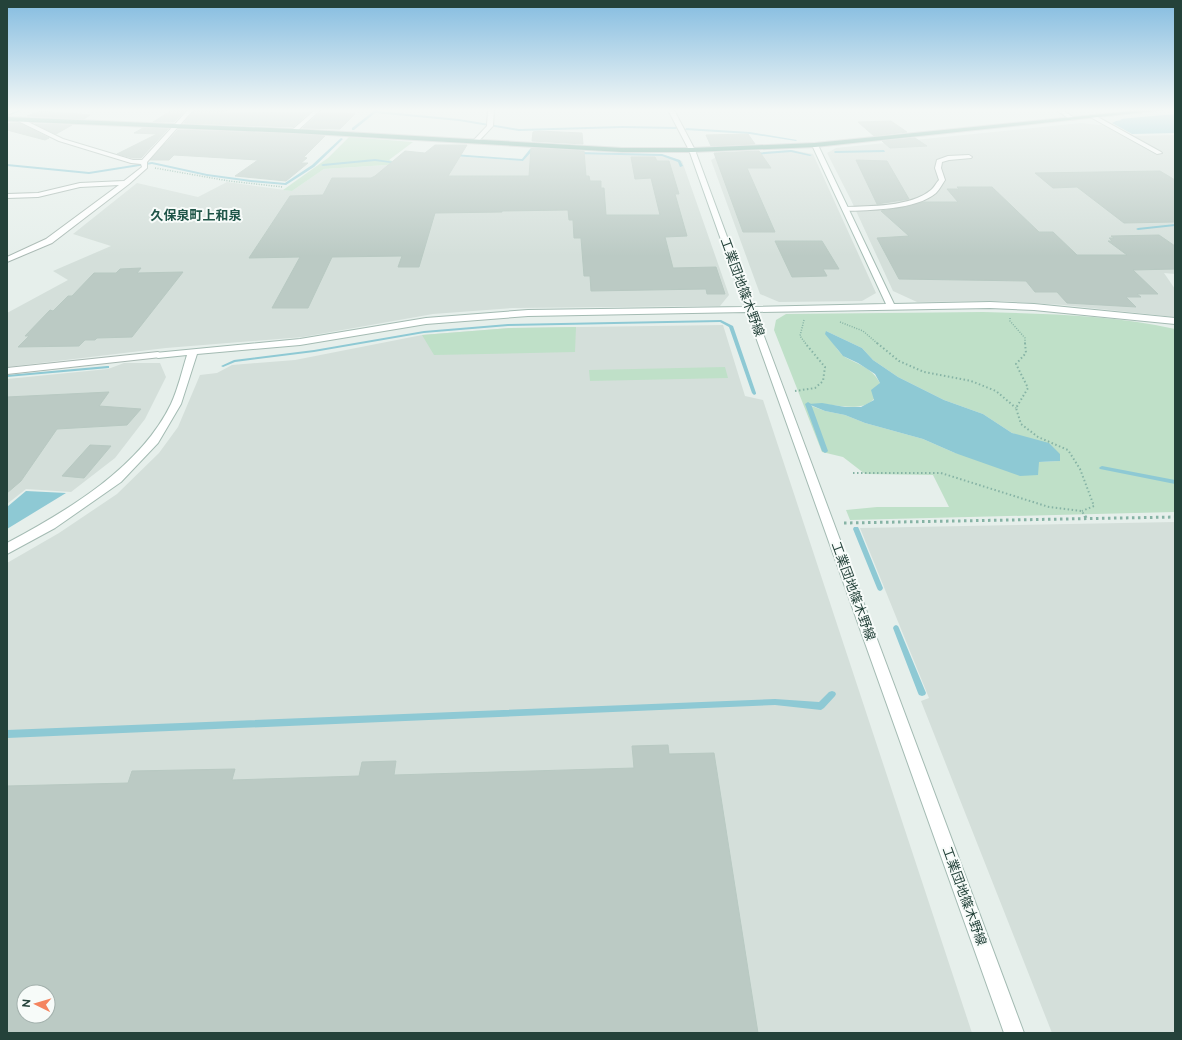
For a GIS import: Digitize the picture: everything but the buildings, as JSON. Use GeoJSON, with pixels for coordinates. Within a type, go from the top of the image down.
{"type":"FeatureCollection","features":[{"type":"Feature","properties":{"kind":"street"},"geometry":{"type":"LineString","coordinates":[[122,159],[145,165]]}},
{"type":"Feature","properties":{"kind":"street"},"geometry":{"type":"LineString","coordinates":[[7,260],[49,241],[127,183],[150,159]]}},
{"type":"Feature","properties":{"kind":"street","name":"工業団地篠木野線"},"geometry":{"type":"LineString","coordinates":[[695,159],[830,524],[1014,1033]]}},
{"type":"Feature","properties":{"kind":"street"},"geometry":{"type":"LineString","coordinates":[[822,159],[891,306]]}},
{"type":"Feature","properties":{"kind":"street"},"geometry":{"type":"LineString","coordinates":[[846,209],[876,208],[911,202],[933,192],[942,180],[938,168],[939,161],[946,159]]}},
{"type":"Feature","properties":{"kind":"street"},"geometry":{"type":"LineString","coordinates":[[7,196],[38,195],[80,185],[127,183]]}},
{"type":"Feature","properties":{"kind":"street"},"geometry":{"type":"LineString","coordinates":[[7,371],[193,351],[300,342],[426,321],[492,315],[990,305],[1034,307],[1175,321]]}},
{"type":"Feature","properties":{"kind":"street"},"geometry":{"type":"LineString","coordinates":[[7,549],[51,525],[117,479],[154,440],[176,404],[193,351]]}},
{"type":"Feature","properties":{"kind":"path"},"geometry":{"type":"LineString","coordinates":[[145,165],[229,181],[283,187]]}},
{"type":"Feature","properties":{"kind":"path"},"geometry":{"type":"LineString","coordinates":[[1010,316],[1010,321],[1025,338],[1026,353],[1016,364],[1028,388],[1016,408]]}},
{"type":"Feature","properties":{"kind":"path"},"geometry":{"type":"LineString","coordinates":[[792,391],[815,388],[824,381],[825,367],[800,336],[805,317]]}},
{"type":"Feature","properties":{"kind":"path"},"geometry":{"type":"LineString","coordinates":[[834,321],[841,322],[863,331],[899,361],[924,372],[971,381],[996,392],[1016,408],[1021,424],[1038,437],[1068,450],[1080,469],[1094,506],[1082,511],[1049,507],[941,473],[853,473]]}},
{"type":"Feature","properties":{"kind":"path"},"geometry":{"type":"LineString","coordinates":[[1082,511],[1087,518]]}},
{"type":"Feature","properties":{"kind":"path"},"geometry":{"type":"LineString","coordinates":[[830,524],[1175,517]]}},
{"type":"Feature","properties":{"kind":"shaded area"},"geometry":{"type":"Polygon","coordinates":[[[435,159],[487,159],[523,161],[525,159],[674,159],[682,161],[729,295],[720,306],[512,308],[433,314],[303,337],[166,348],[7,367],[7,313],[68,280],[53,271],[111,246],[73,234],[137,183],[198,197],[227,182],[292,191],[324,169],[402,164],[435,159]]]}},
{"type":"Feature","properties":{"kind":"shaded area"},"geometry":{"type":"Polygon","coordinates":[[[714,159],[815,159],[876,293],[862,301],[779,302],[760,294],[711,160],[714,159]]]}},
{"type":"Feature","properties":{"kind":"shaded area"},"geometry":{"type":"Polygon","coordinates":[[[830,159],[1175,159],[1175,274],[1164,273],[1175,289],[1175,317],[1063,305],[1002,301],[917,302],[893,291],[851,200],[830,159]]]}},
{"type":"Feature","properties":{"kind":"shaded area"},"geometry":{"type":"Polygon","coordinates":[[[723,325],[745,396],[763,400],[972,1033],[7,1033],[7,563],[59,533],[117,494],[159,453],[178,427],[200,375],[217,373],[232,365],[295,360],[422,335],[511,328],[723,325]]]}},
{"type":"Feature","properties":{"kind":"shaded area"},"geometry":{"type":"Polygon","coordinates":[[[124,363],[160,363],[166,377],[145,419],[115,458],[71,492],[26,489],[7,504],[7,379],[108,369],[124,363]]]}},
{"type":"Feature","properties":{"kind":"shaded area"},"geometry":{"type":"Polygon","coordinates":[[[1175,522],[1175,1033],[1052,1033],[921,701],[929,698],[860,528],[1175,522]]]}},
{"type":"Feature","properties":{"kind":"green space"},"geometry":{"type":"Polygon","coordinates":[[[327,159],[391,159],[389,160],[402,164],[324,169],[292,191],[283,190],[327,159]]]}},
{"type":"Feature","properties":{"kind":"green space"},"geometry":{"type":"Polygon","coordinates":[[[983,312],[1103,318],[1151,324],[1175,329],[1175,512],[850,520],[846,510],[877,507],[949,507],[933,475],[865,474],[843,457],[822,452],[774,330],[776,320],[786,314],[983,312]],[[826,331],[842,355],[873,373],[880,383],[874,399],[866,404],[851,407],[825,404],[809,405],[825,411],[845,415],[865,423],[923,439],[955,453],[1039,462],[1060,461],[1025,438],[1012,433],[983,414],[944,400],[898,377],[873,360],[862,348],[826,331]]]}},
{"type":"Feature","properties":{"kind":"green space"},"geometry":{"type":"Polygon","coordinates":[[[576,327],[575,352],[434,355],[422,335],[511,328],[576,327]]]}},
{"type":"Feature","properties":{"kind":"green space"},"geometry":{"type":"Polygon","coordinates":[[[725,367],[728,378],[590,381],[589,370],[725,367]]]}},
{"type":"Feature","properties":{"kind":"water"},"geometry":{"type":"Polygon","coordinates":[[[826,331],[862,348],[873,360],[898,377],[944,400],[983,414],[1012,433],[1049,443],[1060,454],[1060,461],[1039,462],[1038,475],[1020,476],[955,453],[923,439],[865,423],[845,415],[825,411],[808,404],[822,403],[845,407],[861,407],[874,400],[871,390],[880,383],[875,374],[858,363],[843,356],[825,334],[826,331]]]}},
{"type":"Feature","properties":{"kind":"water"},"geometry":{"type":"Polygon","coordinates":[[[26,491],[66,493],[7,529],[7,507],[26,491]]]}},
{"type":"Feature","properties":{"kind":"waterway"},"geometry":{"type":"LineString","coordinates":[[7,165],[89,173],[152,163],[207,175],[286,184],[313,166],[321,159]]}},
{"type":"Feature","properties":{"kind":"waterway"},"geometry":{"type":"LineString","coordinates":[[502,159],[523,160],[524,159]]}},
{"type":"Feature","properties":{"kind":"waterway"},"geometry":{"type":"LineString","coordinates":[[672,159],[679,161],[681,166]]}},
{"type":"Feature","properties":{"kind":"waterway"},"geometry":{"type":"LineString","coordinates":[[323,165],[375,160],[399,163]]}},
{"type":"Feature","properties":{"kind":"waterway"},"geometry":{"type":"LineString","coordinates":[[1138,229],[1175,225]]}},
{"type":"Feature","properties":{"kind":"waterway"},"geometry":{"type":"LineString","coordinates":[[223,366],[234,361],[314,351],[424,332],[508,325],[721,321],[731,326],[754,393]]}},
{"type":"Feature","properties":{"kind":"waterway"},"geometry":{"type":"LineString","coordinates":[[7,376],[107,367]]}},
{"type":"Feature","properties":{"kind":"waterway"},"geometry":{"type":"LineString","coordinates":[[808,404],[825,451]]}},
{"type":"Feature","properties":{"kind":"waterway"},"geometry":{"type":"LineString","coordinates":[[1102,468],[1175,482]]}},
{"type":"Feature","properties":{"kind":"waterway"},"geometry":{"type":"LineString","coordinates":[[856,529],[880,588]]}},
{"type":"Feature","properties":{"kind":"waterway"},"geometry":{"type":"LineString","coordinates":[[896,628],[922,693]]}},
{"type":"Feature","properties":{"kind":"waterway"},"geometry":{"type":"LineString","coordinates":[[7,734],[775,702],[821,706],[832,694]]}},
{"type":"Feature","properties":{"kind":"district","name":"久保泉町上和泉"},"geometry":{"type":"Point","coordinates":[196,215]}}]}
